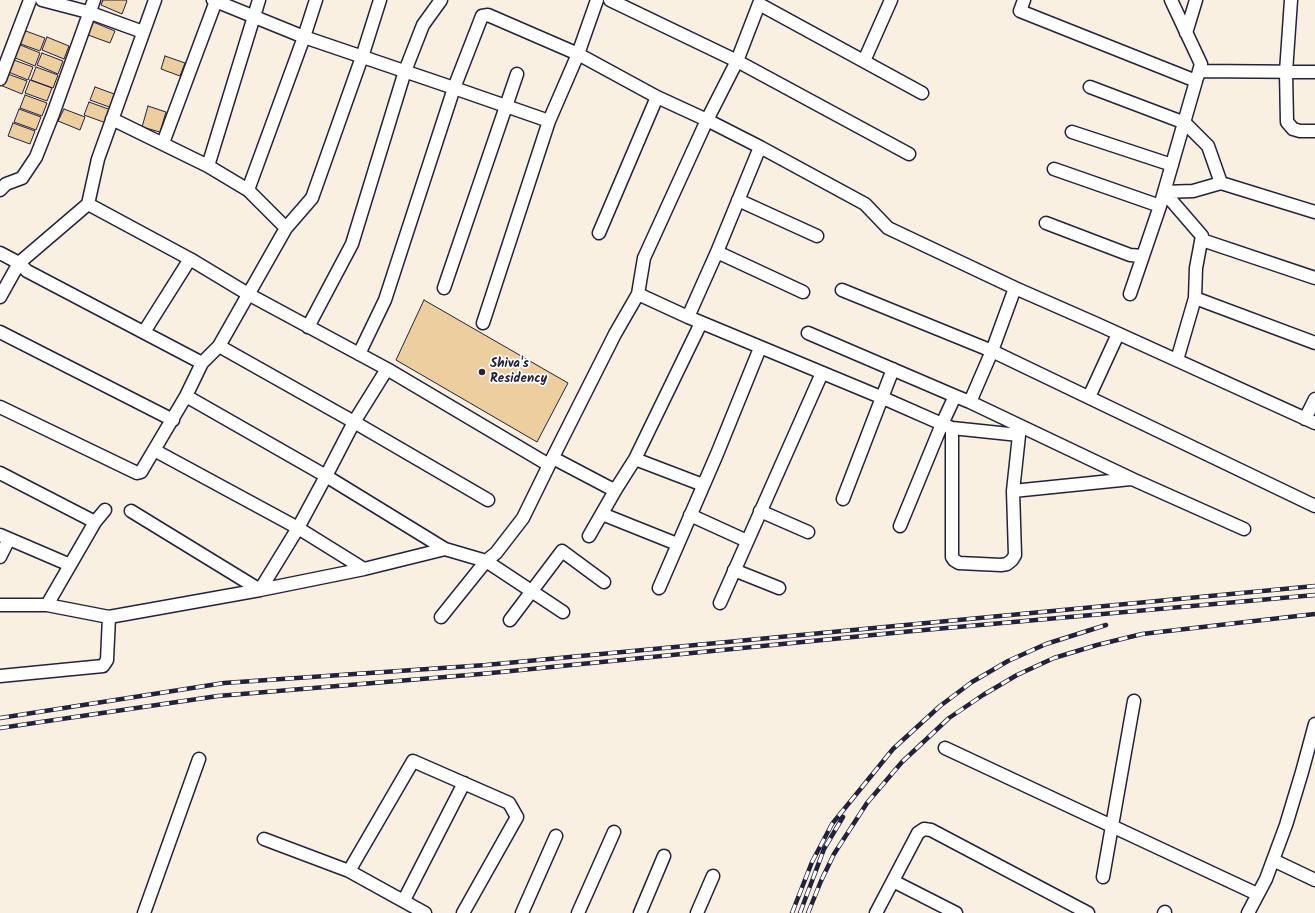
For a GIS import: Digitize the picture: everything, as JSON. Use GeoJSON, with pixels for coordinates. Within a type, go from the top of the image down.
{"type":"FeatureCollection","features":[{"type":"Feature","properties":{"kind":"street"},"geometry":{"type":"LineString","coordinates":[[0,79],[30,0]]}},
{"type":"Feature","properties":{"kind":"street"},"geometry":{"type":"LineString","coordinates":[[42,0],[88,12],[143,32]]}},
{"type":"Feature","properties":{"kind":"street"},"geometry":{"type":"LineString","coordinates":[[2,185],[22,178],[36,157],[87,20],[88,12],[94,0]]}},
{"type":"Feature","properties":{"kind":"street"},"geometry":{"type":"LineString","coordinates":[[0,297],[19,263],[88,204],[98,159],[155,0]]}},
{"type":"Feature","properties":{"kind":"street"},"geometry":{"type":"LineString","coordinates":[[208,166],[258,0]]}},
{"type":"Feature","properties":{"kind":"street"},"geometry":{"type":"LineString","coordinates":[[248,190],[316,0]]}},
{"type":"Feature","properties":{"kind":"street"},"geometry":{"type":"LineString","coordinates":[[0,407],[137,474],[141,472],[173,420],[202,363],[219,346],[286,228],[312,198],[362,57],[380,0]]}},
{"type":"Feature","properties":{"kind":"street"},"geometry":{"type":"LineString","coordinates":[[308,327],[352,244],[405,71],[423,25],[441,0]]}},
{"type":"Feature","properties":{"kind":"street"},"geometry":{"type":"LineString","coordinates":[[483,323],[549,122],[578,54],[597,0]]}},
{"type":"Feature","properties":{"kind":"street"},"geometry":{"type":"LineString","coordinates":[[610,0],[737,61],[909,154]]}},
{"type":"Feature","properties":{"kind":"street"},"geometry":{"type":"LineString","coordinates":[[864,61],[891,0]]}},
{"type":"Feature","properties":{"kind":"street"},"geometry":{"type":"LineString","coordinates":[[1024,0],[1020,11],[1197,76],[1315,72]]}},
{"type":"Feature","properties":{"kind":"street"},"geometry":{"type":"LineString","coordinates":[[1130,294],[1160,206],[1201,64],[1170,0]]}},
{"type":"Feature","properties":{"kind":"street"},"geometry":{"type":"LineString","coordinates":[[1186,33],[1196,0]]}},
{"type":"Feature","properties":{"kind":"street"},"geometry":{"type":"LineString","coordinates":[[1291,0],[1286,72],[1287,122],[1293,129],[1300,131],[1315,131]]}},
{"type":"Feature","properties":{"kind":"street"},"geometry":{"type":"LineString","coordinates":[[162,143],[215,1],[304,37],[549,122]]}},
{"type":"Feature","properties":{"kind":"street"},"geometry":{"type":"LineString","coordinates":[[441,617],[486,561],[496,553],[523,518],[615,334],[638,294],[644,258],[707,120],[737,61],[757,1],[922,93]]}},
{"type":"Feature","properties":{"kind":"street"},"geometry":{"type":"LineString","coordinates":[[359,354],[385,300],[454,88],[482,16],[488,15],[578,54],[657,97],[760,147],[865,204],[888,228],[1015,288],[1310,421],[1315,399]]}},
{"type":"Feature","properties":{"kind":"street"},"geometry":{"type":"LineString","coordinates":[[444,288],[517,74]]}},
{"type":"Feature","properties":{"kind":"street"},"geometry":{"type":"LineString","coordinates":[[1090,87],[1184,123],[1208,146],[1222,183]]}},
{"type":"Feature","properties":{"kind":"street"},"geometry":{"type":"LineString","coordinates":[[599,233],[657,97]]}},
{"type":"Feature","properties":{"kind":"street"},"geometry":{"type":"LineString","coordinates":[[112,119],[208,166],[248,190],[286,228]]}},
{"type":"Feature","properties":{"kind":"street"},"geometry":{"type":"LineString","coordinates":[[1072,132],[1172,165]]}},
{"type":"Feature","properties":{"kind":"street"},"geometry":{"type":"LineString","coordinates":[[688,317],[717,252],[760,147]]}},
{"type":"Feature","properties":{"kind":"street"},"geometry":{"type":"LineString","coordinates":[[1054,169],[1160,206]]}},
{"type":"Feature","properties":{"kind":"street"},"geometry":{"type":"LineString","coordinates":[[1164,192],[1193,191],[1222,183],[1315,212]]}},
{"type":"Feature","properties":{"kind":"street"},"geometry":{"type":"LineString","coordinates":[[1164,192],[1200,233],[1202,240],[1196,268],[1195,298],[1177,360]]}},
{"type":"Feature","properties":{"kind":"street"},"geometry":{"type":"LineString","coordinates":[[738,200],[816,236]]}},
{"type":"Feature","properties":{"kind":"street"},"geometry":{"type":"LineString","coordinates":[[88,204],[190,259],[248,294],[387,369],[551,462],[610,488],[616,489]]}},
{"type":"Feature","properties":{"kind":"street"},"geometry":{"type":"LineString","coordinates":[[1046,223],[1130,255],[1142,256]]}},
{"type":"Feature","properties":{"kind":"street"},"geometry":{"type":"LineString","coordinates":[[1202,240],[1315,278]]}},
{"type":"Feature","properties":{"kind":"street"},"geometry":{"type":"LineString","coordinates":[[717,252],[803,292]]}},
{"type":"Feature","properties":{"kind":"street"},"geometry":{"type":"LineString","coordinates":[[0,253],[19,263],[27,271],[202,363]]}},
{"type":"Feature","properties":{"kind":"street"},"geometry":{"type":"LineString","coordinates":[[144,332],[190,259]]}},
{"type":"Feature","properties":{"kind":"street"},"geometry":{"type":"LineString","coordinates":[[970,402],[992,351],[1015,288]]}},
{"type":"Feature","properties":{"kind":"street"},"geometry":{"type":"LineString","coordinates":[[842,290],[992,351],[1315,506]]}},
{"type":"Feature","properties":{"kind":"street"},"geometry":{"type":"LineString","coordinates":[[638,294],[701,323],[947,426],[1020,430]]}},
{"type":"Feature","properties":{"kind":"street"},"geometry":{"type":"LineString","coordinates":[[1195,298],[1315,343]]}},
{"type":"Feature","properties":{"kind":"street"},"geometry":{"type":"LineString","coordinates":[[589,536],[635,459],[701,323]]}},
{"type":"Feature","properties":{"kind":"street"},"geometry":{"type":"LineString","coordinates":[[0,332],[173,420]]}},
{"type":"Feature","properties":{"kind":"street"},"geometry":{"type":"LineString","coordinates":[[808,333],[970,402],[1020,430],[1244,529]]}},
{"type":"Feature","properties":{"kind":"street"},"geometry":{"type":"LineString","coordinates":[[1089,397],[1118,334]]}},
{"type":"Feature","properties":{"kind":"street"},"geometry":{"type":"LineString","coordinates":[[219,346],[488,500]]}},
{"type":"Feature","properties":{"kind":"street"},"geometry":{"type":"LineString","coordinates":[[659,588],[760,348]]}},
{"type":"Feature","properties":{"kind":"street"},"geometry":{"type":"LineString","coordinates":[[260,590],[298,528],[354,422],[387,369]]}},
{"type":"Feature","properties":{"kind":"street"},"geometry":{"type":"LineString","coordinates":[[843,499],[893,369]]}},
{"type":"Feature","properties":{"kind":"street"},"geometry":{"type":"LineString","coordinates":[[720,603],[822,373]]}},
{"type":"Feature","properties":{"kind":"street"},"geometry":{"type":"LineString","coordinates":[[186,396],[326,476],[445,549],[486,561],[563,612]]}},
{"type":"Feature","properties":{"kind":"street"},"geometry":{"type":"LineString","coordinates":[[900,526],[947,426],[955,396]]}},
{"type":"Feature","properties":{"kind":"street"},"geometry":{"type":"LineString","coordinates":[[947,426],[952,557],[959,563],[1001,565],[1007,564],[1015,555],[1013,491],[1020,430]]}},
{"type":"Feature","properties":{"kind":"street"},"geometry":{"type":"LineString","coordinates":[[154,450],[298,528],[364,569]]}},
{"type":"Feature","properties":{"kind":"street"},"geometry":{"type":"LineString","coordinates":[[635,459],[703,485]]}},
{"type":"Feature","properties":{"kind":"street"},"geometry":{"type":"LineString","coordinates":[[0,473],[95,522]]}},
{"type":"Feature","properties":{"kind":"street"},"geometry":{"type":"LineString","coordinates":[[1013,491],[1132,479]]}},
{"type":"Feature","properties":{"kind":"street"},"geometry":{"type":"LineString","coordinates":[[47,605],[95,522],[105,510]]}},
{"type":"Feature","properties":{"kind":"street"},"geometry":{"type":"LineString","coordinates":[[131,511],[260,590]]}},
{"type":"Feature","properties":{"kind":"street"},"geometry":{"type":"LineString","coordinates":[[760,511],[808,532]]}},
{"type":"Feature","properties":{"kind":"street"},"geometry":{"type":"LineString","coordinates":[[602,514],[677,544]]}},
{"type":"Feature","properties":{"kind":"street"},"geometry":{"type":"LineString","coordinates":[[690,515],[747,541]]}},
{"type":"Feature","properties":{"kind":"street"},"geometry":{"type":"LineString","coordinates":[[0,557],[4,537],[70,565]]}},
{"type":"Feature","properties":{"kind":"street"},"geometry":{"type":"LineString","coordinates":[[0,605],[47,605],[109,616],[260,590],[364,569],[445,549]]}},
{"type":"Feature","properties":{"kind":"street"},"geometry":{"type":"LineString","coordinates":[[510,620],[562,552],[604,582]]}},
{"type":"Feature","properties":{"kind":"street"},"geometry":{"type":"LineString","coordinates":[[734,570],[779,588]]}},
{"type":"Feature","properties":{"kind":"street"},"geometry":{"type":"LineString","coordinates":[[0,676],[103,666],[107,660],[109,616]]}},
{"type":"Feature","properties":{"kind":"street"},"geometry":{"type":"LineString","coordinates":[[1102,878],[1134,701]]}},
{"type":"Feature","properties":{"kind":"street"},"geometry":{"type":"LineString","coordinates":[[1248,913],[1266,878],[1286,825],[1302,772],[1311,751],[1315,724]]}},
{"type":"Feature","properties":{"kind":"street"},"geometry":{"type":"LineString","coordinates":[[945,748],[1257,894]]}},
{"type":"Feature","properties":{"kind":"street"},"geometry":{"type":"LineString","coordinates":[[144,913],[199,759]]}},
{"type":"Feature","properties":{"kind":"street"},"geometry":{"type":"LineString","coordinates":[[349,871],[413,761],[509,803],[517,817],[463,913]]}},
{"type":"Feature","properties":{"kind":"street"},"geometry":{"type":"LineString","coordinates":[[404,900],[464,783]]}},
{"type":"Feature","properties":{"kind":"street"},"geometry":{"type":"LineString","coordinates":[[876,913],[918,834],[924,829],[931,830],[1088,913]]}},
{"type":"Feature","properties":{"kind":"street"},"geometry":{"type":"LineString","coordinates":[[578,913],[614,832]]}},
{"type":"Feature","properties":{"kind":"street"},"geometry":{"type":"LineString","coordinates":[[522,913],[556,836]]}},
{"type":"Feature","properties":{"kind":"street"},"geometry":{"type":"LineString","coordinates":[[264,839],[349,871],[404,900],[425,913]]}},
{"type":"Feature","properties":{"kind":"street"},"geometry":{"type":"LineString","coordinates":[[640,913],[664,856]]}},
{"type":"Feature","properties":{"kind":"street"},"geometry":{"type":"LineString","coordinates":[[1273,860],[1315,880]]}},
{"type":"Feature","properties":{"kind":"street"},"geometry":{"type":"LineString","coordinates":[[697,913],[713,876]]}},
{"type":"Feature","properties":{"kind":"street"},"geometry":{"type":"LineString","coordinates":[[893,881],[956,913]]}},
{"type":"Feature","properties":{"kind":"building"},"geometry":{"type":"Polygon","coordinates":[[[103,0],[127,1],[122,14],[101,5],[103,0]]]}},
{"type":"Feature","properties":{"kind":"building"},"geometry":{"type":"Polygon","coordinates":[[[93,22],[115,31],[110,43],[88,35],[93,22]]]}},
{"type":"Feature","properties":{"kind":"building"},"geometry":{"type":"Polygon","coordinates":[[[23,30],[45,38],[40,51],[18,43],[23,30]]]}},
{"type":"Feature","properties":{"kind":"building"},"geometry":{"type":"Polygon","coordinates":[[[47,37],[69,46],[64,59],[42,50],[47,37]]]}},
{"type":"Feature","properties":{"kind":"building"},"geometry":{"type":"Polygon","coordinates":[[[18,44],[40,53],[35,66],[13,57],[18,44]]]}},
{"type":"Feature","properties":{"kind":"building"},"geometry":{"type":"Polygon","coordinates":[[[42,53],[63,61],[58,74],[37,65],[42,53]]]}},
{"type":"Feature","properties":{"kind":"building"},"geometry":{"type":"Polygon","coordinates":[[[165,56],[185,63],[180,76],[161,69],[165,56]]]}},
{"type":"Feature","properties":{"kind":"building"},"geometry":{"type":"Polygon","coordinates":[[[11,59],[33,67],[28,80],[6,71],[11,59]]]}},
{"type":"Feature","properties":{"kind":"building"},"geometry":{"type":"Polygon","coordinates":[[[36,67],[58,75],[53,88],[31,80],[36,67]]]}},
{"type":"Feature","properties":{"kind":"building"},"geometry":{"type":"Polygon","coordinates":[[[5,73],[27,81],[22,94],[0,85],[5,73]]]}},
{"type":"Feature","properties":{"kind":"building"},"geometry":{"type":"Polygon","coordinates":[[[30,80],[52,88],[47,101],[25,93],[30,80]]]}},
{"type":"Feature","properties":{"kind":"building"},"geometry":{"type":"Polygon","coordinates":[[[95,87],[117,95],[112,108],[90,100],[95,87]]]}},
{"type":"Feature","properties":{"kind":"building"},"geometry":{"type":"Polygon","coordinates":[[[25,95],[47,103],[42,116],[20,108],[25,95]]]}},
{"type":"Feature","properties":{"kind":"building"},"geometry":{"type":"Polygon","coordinates":[[[89,102],[111,110],[106,123],[84,115],[89,102]]]}},
{"type":"Feature","properties":{"kind":"building"},"geometry":{"type":"Polygon","coordinates":[[[148,106],[166,112],[160,132],[142,127],[148,106]]]}},
{"type":"Feature","properties":{"kind":"building"},"geometry":{"type":"Polygon","coordinates":[[[19,109],[41,117],[36,130],[14,122],[19,109]]]}},
{"type":"Feature","properties":{"kind":"building"},"geometry":{"type":"Polygon","coordinates":[[[64,109],[85,117],[80,130],[58,121],[64,109]]]}},
{"type":"Feature","properties":{"kind":"building"},"geometry":{"type":"Polygon","coordinates":[[[13,123],[35,131],[30,144],[8,136],[13,123]]]}},
{"type":"Feature","properties":{"kind":"building","name":"Shiva's Residency"},"geometry":{"type":"Polygon","coordinates":[[[424,300],[568,383],[537,442],[396,360],[424,300]]]}},
{"type":"Feature","properties":{"kind":"railway"},"geometry":{"type":"LineString","coordinates":[[0,718],[224,683],[486,665],[1315,586]]}},
{"type":"Feature","properties":{"kind":"railway"},"geometry":{"type":"LineString","coordinates":[[0,728],[218,696],[481,674],[913,631],[1315,595]]}},
{"type":"Feature","properties":{"kind":"railway"},"geometry":{"type":"LineString","coordinates":[[808,913],[834,854],[867,803],[902,762],[949,718],[983,695],[1017,675],[1054,658],[1097,645],[1142,634],[1315,614]]}},
{"type":"Feature","properties":{"kind":"railway"},"geometry":{"type":"LineString","coordinates":[[792,913],[812,862],[832,824],[893,749],[940,706],[972,682],[1008,661],[1046,644],[1106,625]]}},
{"type":"Feature","properties":{"kind":"railway"},"geometry":{"type":"LineString","coordinates":[[800,913],[824,849],[843,817]]}},
{"type":"Feature","properties":{"kind":"place","name":"Shiva's Residency"},"geometry":{"type":"Point","coordinates":[482,372]}}]}
